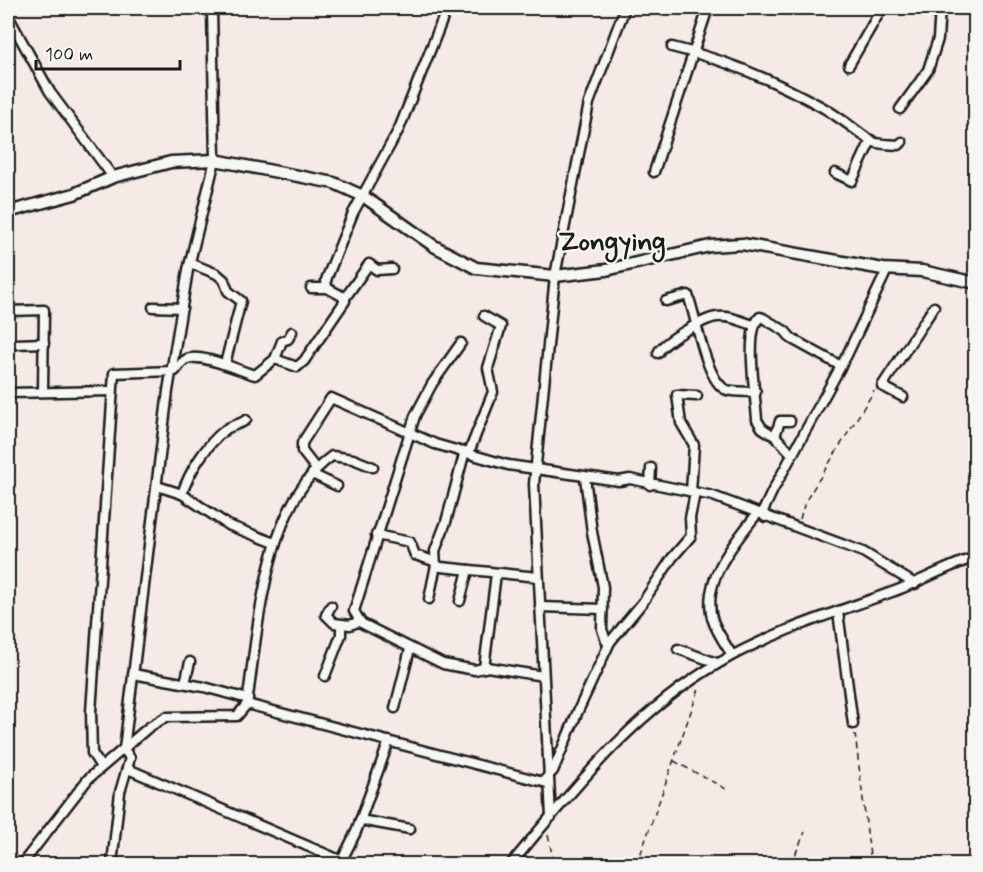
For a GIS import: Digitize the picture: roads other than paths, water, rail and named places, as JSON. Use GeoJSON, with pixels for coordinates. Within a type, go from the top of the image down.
{"type":"FeatureCollection","features":[{"type":"Feature","properties":{"kind":"street"},"geometry":{"type":"LineString","coordinates":[[112,864],[120,792],[130,758],[124,749],[172,370],[190,263],[215,160],[212,8]]}},
{"type":"Feature","properties":{"kind":"street"},"geometry":{"type":"LineString","coordinates":[[327,288],[330,271],[352,213],[399,129],[447,8]]}},
{"type":"Feature","properties":{"kind":"street"},"geometry":{"type":"LineString","coordinates":[[549,820],[538,577],[536,469],[555,276],[590,103],[625,8]]}},
{"type":"Feature","properties":{"kind":"street"},"geometry":{"type":"LineString","coordinates":[[654,172],[708,8]]}},
{"type":"Feature","properties":{"kind":"street"},"geometry":{"type":"LineString","coordinates":[[849,64],[882,8]]}},
{"type":"Feature","properties":{"kind":"street"},"geometry":{"type":"LineString","coordinates":[[900,108],[928,70],[938,39],[940,8]]}},
{"type":"Feature","properties":{"kind":"street"},"geometry":{"type":"LineString","coordinates":[[8,16],[50,92],[113,177]]}},
{"type":"Feature","properties":{"kind":"street"},"geometry":{"type":"LineString","coordinates":[[672,47],[694,52],[746,71],[821,107],[871,140],[898,145],[902,142]]}},
{"type":"Feature","properties":{"kind":"street"},"geometry":{"type":"LineString","coordinates":[[835,173],[852,181],[871,140]]}},
{"type":"Feature","properties":{"kind":"street"},"geometry":{"type":"LineString","coordinates":[[8,212],[74,194],[113,177],[171,162],[215,160],[334,183],[363,196],[434,246],[476,268],[555,276],[606,270],[710,246],[742,244],[887,270],[922,271],[975,283]]}},
{"type":"Feature","properties":{"kind":"street"},"geometry":{"type":"LineString","coordinates":[[190,263],[218,274],[224,280],[228,291],[241,301],[225,364]]}},
{"type":"Feature","properties":{"kind":"street"},"geometry":{"type":"LineString","coordinates":[[274,359],[297,367],[301,364],[369,264],[377,270],[392,269]]}},
{"type":"Feature","properties":{"kind":"street"},"geometry":{"type":"LineString","coordinates":[[732,655],[712,618],[711,596],[718,570],[761,515],[841,366],[887,270]]}},
{"type":"Feature","properties":{"kind":"street"},"geometry":{"type":"LineString","coordinates":[[311,288],[327,288],[345,298]]}},
{"type":"Feature","properties":{"kind":"street"},"geometry":{"type":"LineString","coordinates":[[666,301],[688,295],[699,325],[704,353],[721,386],[728,391],[756,392]]}},
{"type":"Feature","properties":{"kind":"street"},"geometry":{"type":"LineString","coordinates":[[153,307],[182,308]]}},
{"type":"Feature","properties":{"kind":"street"},"geometry":{"type":"LineString","coordinates":[[903,397],[882,386],[934,308]]}},
{"type":"Feature","properties":{"kind":"street"},"geometry":{"type":"LineString","coordinates":[[8,311],[44,310],[43,391]]}},
{"type":"Feature","properties":{"kind":"street"},"geometry":{"type":"LineString","coordinates":[[429,599],[436,565],[435,551],[467,451],[493,392],[488,368],[501,326],[484,316]]}},
{"type":"Feature","properties":{"kind":"street"},"geometry":{"type":"LineString","coordinates":[[658,353],[663,345],[676,335],[705,320],[724,316],[754,325]]}},
{"type":"Feature","properties":{"kind":"street"},"geometry":{"type":"LineString","coordinates":[[792,454],[775,436],[762,429],[757,420],[751,348],[754,325],[760,316],[785,331],[792,339],[841,366]]}},
{"type":"Feature","properties":{"kind":"street"},"geometry":{"type":"LineString","coordinates":[[101,767],[92,753],[90,720],[114,373],[175,371],[188,358],[225,364],[255,375],[274,359],[282,341],[288,339],[292,332]]}},
{"type":"Feature","properties":{"kind":"street"},"geometry":{"type":"LineString","coordinates":[[16,344],[44,343]]}},
{"type":"Feature","properties":{"kind":"street"},"geometry":{"type":"LineString","coordinates":[[461,343],[432,384],[408,433],[354,611],[360,621],[410,649],[443,664],[475,670],[484,668],[543,676]]}},
{"type":"Feature","properties":{"kind":"street"},"geometry":{"type":"LineString","coordinates":[[8,393],[112,391]]}},
{"type":"Feature","properties":{"kind":"street"},"geometry":{"type":"LineString","coordinates":[[547,780],[554,771],[578,711],[610,642],[691,536],[694,445],[681,423],[677,395],[697,396]]}},
{"type":"Feature","properties":{"kind":"street"},"geometry":{"type":"LineString","coordinates":[[337,486],[314,472],[302,451],[302,443],[330,398],[435,444],[467,451],[508,465],[619,481],[630,479],[650,485],[713,496],[863,552],[915,584]]}},
{"type":"Feature","properties":{"kind":"street"},"geometry":{"type":"LineString","coordinates":[[182,494],[187,477],[223,431],[246,420]]}},
{"type":"Feature","properties":{"kind":"street"},"geometry":{"type":"LineString","coordinates":[[775,436],[780,421],[790,421]]}},
{"type":"Feature","properties":{"kind":"street"},"geometry":{"type":"LineString","coordinates":[[22,864],[69,801],[101,767],[149,727],[166,717],[237,716],[248,701],[261,603],[275,543],[303,485],[332,456],[341,456],[373,467]]}},
{"type":"Feature","properties":{"kind":"street"},"geometry":{"type":"LineString","coordinates":[[650,485],[651,468]]}},
{"type":"Feature","properties":{"kind":"street"},"geometry":{"type":"LineString","coordinates":[[585,477],[592,532],[603,587],[602,629],[606,641],[610,642]]}},
{"type":"Feature","properties":{"kind":"street"},"geometry":{"type":"LineString","coordinates":[[156,486],[182,494],[201,504],[216,519],[228,525],[275,543]]}},
{"type":"Feature","properties":{"kind":"street"},"geometry":{"type":"LineString","coordinates":[[376,535],[410,542],[415,555],[434,561],[436,565],[496,574],[538,577]]}},
{"type":"Feature","properties":{"kind":"street"},"geometry":{"type":"LineString","coordinates":[[511,864],[602,755],[663,701],[717,663],[838,612],[915,584],[975,557]]}},
{"type":"Feature","properties":{"kind":"street"},"geometry":{"type":"LineString","coordinates":[[460,601],[468,570]]}},
{"type":"Feature","properties":{"kind":"street"},"geometry":{"type":"LineString","coordinates":[[484,668],[496,574]]}},
{"type":"Feature","properties":{"kind":"street"},"geometry":{"type":"LineString","coordinates":[[331,606],[327,618],[341,625],[360,621]]}},
{"type":"Feature","properties":{"kind":"street"},"geometry":{"type":"LineString","coordinates":[[540,607],[603,609]]}},
{"type":"Feature","properties":{"kind":"street"},"geometry":{"type":"LineString","coordinates":[[838,612],[853,724]]}},
{"type":"Feature","properties":{"kind":"street"},"geometry":{"type":"LineString","coordinates":[[325,676],[341,635],[341,625]]}},
{"type":"Feature","properties":{"kind":"street"},"geometry":{"type":"LineString","coordinates":[[395,708],[410,649]]}},
{"type":"Feature","properties":{"kind":"street"},"geometry":{"type":"LineString","coordinates":[[678,649],[717,663]]}},
{"type":"Feature","properties":{"kind":"street"},"geometry":{"type":"LineString","coordinates":[[185,683],[190,662]]}},
{"type":"Feature","properties":{"kind":"street"},"geometry":{"type":"LineString","coordinates":[[133,674],[185,683],[389,741],[547,780]]}},
{"type":"Feature","properties":{"kind":"street"},"geometry":{"type":"LineString","coordinates":[[128,769],[341,863],[360,820],[389,741]]}},
{"type":"Feature","properties":{"kind":"street"},"geometry":{"type":"LineString","coordinates":[[360,820],[410,829]]}},
{"type":"Feature","properties":{"kind":"district","name":"Zongying"},"geometry":{"type":"Point","coordinates":[612,242]}}]}
